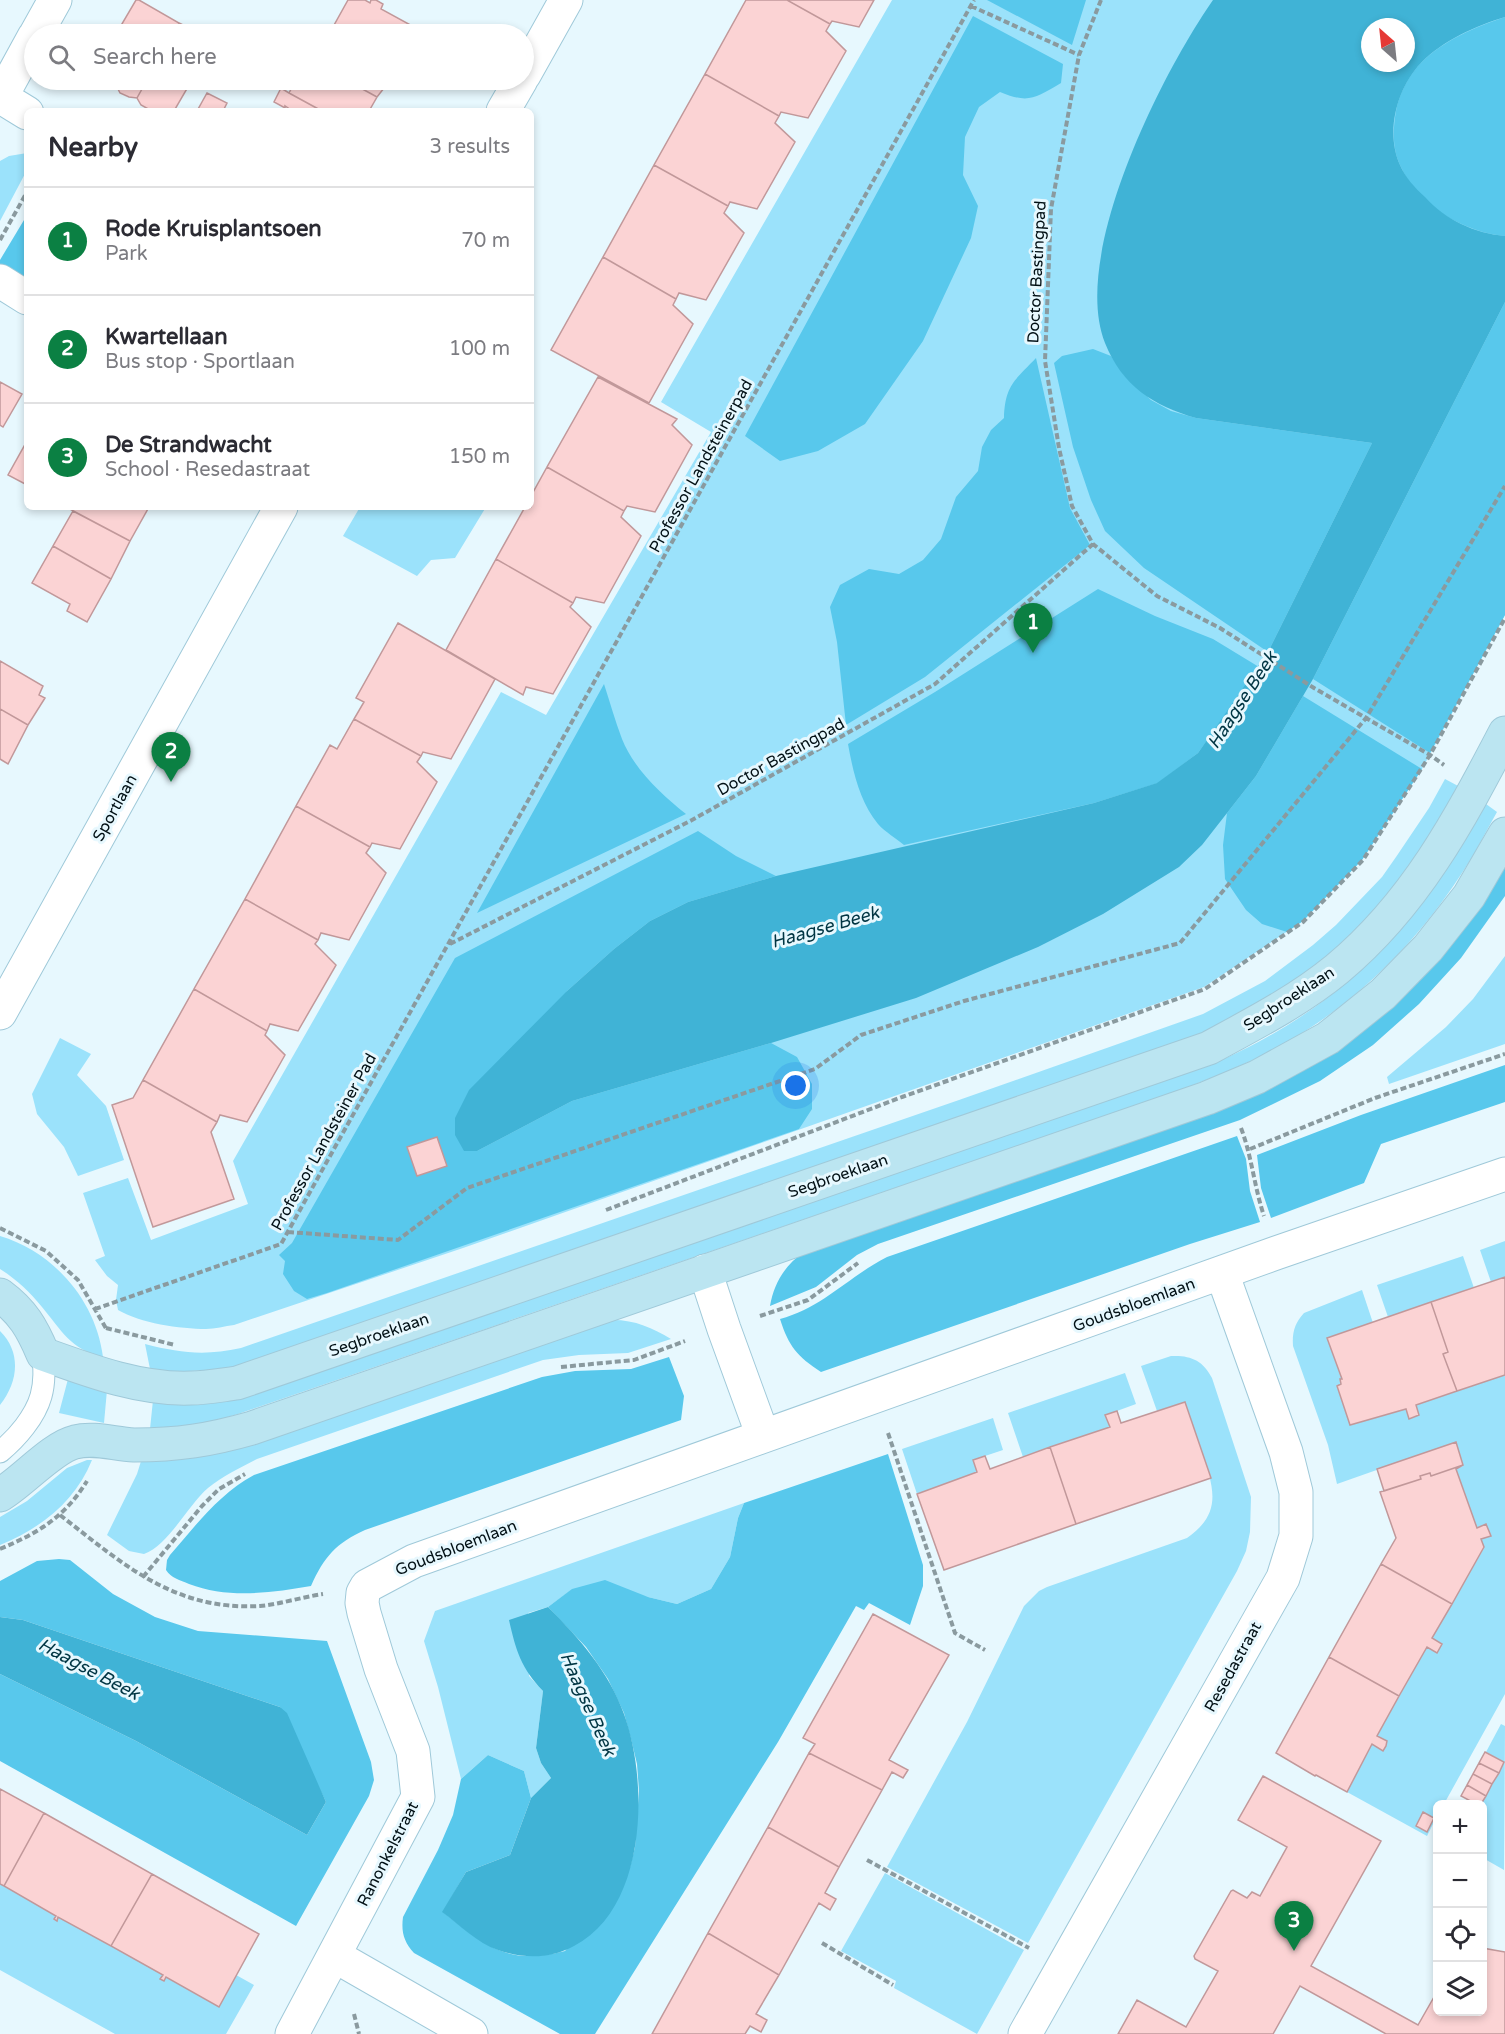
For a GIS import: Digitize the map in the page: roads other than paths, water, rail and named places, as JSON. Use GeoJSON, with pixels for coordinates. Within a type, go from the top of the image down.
{"type":"FeatureCollection","features":[{"type":"Feature","properties":{"kind":"main road","name":"Segbroeklaan"},"geometry":{"type":"LineString","coordinates":[[44,1354],[114,1378],[153,1386],[190,1388],[237,1383],[1209,1048],[1286,1005],[1336,969],[1381,927],[1420,881],[1444,843],[1505,733]]}},
{"type":"Feature","properties":{"kind":"main road"},"geometry":{"type":"LineString","coordinates":[[0,1495],[73,1442],[96,1440],[107,1443],[177,1444],[210,1440],[252,1428],[1207,1098],[1257,1077],[1328,1038],[1383,994],[1428,948],[1469,896],[1505,834]]}},
{"type":"Feature","properties":{"kind":"main road"},"geometry":{"type":"LineString","coordinates":[[0,1295],[14,1305],[31,1326],[44,1354]]}},
{"type":"Feature","properties":{"kind":"street"},"geometry":{"type":"LineString","coordinates":[[42,24],[55,0]]}},
{"type":"Feature","properties":{"kind":"street"},"geometry":{"type":"LineString","coordinates":[[534,57],[566,0]]}},
{"type":"Feature","properties":{"kind":"street"},"geometry":{"type":"LineString","coordinates":[[9,103],[24,64]]}},
{"type":"Feature","properties":{"kind":"street"},"geometry":{"type":"LineString","coordinates":[[505,108],[515,90]]}},
{"type":"Feature","properties":{"kind":"street"},"geometry":{"type":"LineString","coordinates":[[0,281],[24,296]]}},
{"type":"Feature","properties":{"kind":"street","name":"Sportlaan"},"geometry":{"type":"LineString","coordinates":[[0,1013],[279,510]]}},
{"type":"Feature","properties":{"kind":"street","name":"Goudsbloemlaan"},"geometry":{"type":"LineString","coordinates":[[363,1593],[367,1586],[414,1561],[1505,1174]]}},
{"type":"Feature","properties":{"kind":"street"},"geometry":{"type":"LineString","coordinates":[[705,1271],[763,1436]]}},
{"type":"Feature","properties":{"kind":"street","name":"Resedastraat"},"geometry":{"type":"LineString","coordinates":[[1025,2034],[1283,1578],[1296,1536],[1296,1492],[1286,1452],[1222,1273]]}},
{"type":"Feature","properties":{"kind":"street","name":"Ranonkelstraat"},"geometry":{"type":"LineString","coordinates":[[292,2034],[418,1797],[413,1751],[381,1669],[364,1613],[363,1593]]}},
{"type":"Feature","properties":{"kind":"street"},"geometry":{"type":"LineString","coordinates":[[335,1956],[471,2034]]}},
{"type":"Feature","properties":{"kind":"lane"},"geometry":{"type":"LineString","coordinates":[[0,1452],[12,1443],[28,1422],[41,1397],[44,1380],[44,1354]]}},
{"type":"Feature","properties":{"kind":"water","name":"Haagse Beek"},"geometry":{"type":"Polygon","coordinates":[[[1213,0],[1505,0],[1505,17],[1471,29],[1439,47],[1415,70],[1415,18],[1361,18],[1361,72],[1414,72],[1405,85],[1396,111],[1394,139],[1400,165],[1414,186],[1451,219],[1482,232],[1505,236],[1505,302],[1313,679],[1256,776],[1202,845],[1179,867],[1103,914],[1038,947],[916,998],[572,1101],[477,1151],[464,1151],[455,1135],[455,1118],[469,1090],[567,991],[614,949],[650,921],[688,902],[776,876],[1094,803],[1157,783],[1198,753],[1268,652],[1372,443],[1196,418],[1166,407],[1141,392],[1120,371],[1112,358],[1105,343],[1098,306],[1100,263],[1110,215],[1127,166],[1147,117],[1170,72],[1213,0]]]}},
{"type":"Feature","properties":{"kind":"water","name":"Haagse Beek"},"geometry":{"type":"Polygon","coordinates":[[[548,1607],[571,1631],[602,1670],[624,1714],[632,1742],[637,1774],[636,1842],[628,1874],[616,1903],[598,1928],[565,1950],[546,1955],[527,1956],[490,1947],[442,1912],[466,1872],[510,1855],[531,1798],[551,1778],[541,1763],[536,1748],[543,1691],[529,1675],[520,1658],[509,1620],[548,1607]]]}},
{"type":"Feature","properties":{"kind":"water","name":"Haagse Beek"},"geometry":{"type":"Polygon","coordinates":[[[0,1617],[23,1620],[280,1707],[287,1713],[326,1802],[307,1835],[136,1741],[0,1674],[0,1617]]]}},
{"type":"Feature","properties":{"kind":"place","name":"Rode Kruisplantsoen"},"geometry":{"type":"Point","coordinates":[1033,653]}},
{"type":"Feature","properties":{"kind":"place","name":"Kwartellaan"},"geometry":{"type":"Point","coordinates":[171,782]}},
{"type":"Feature","properties":{"kind":"place","name":"De Strandwacht"},"geometry":{"type":"Point","coordinates":[1294,1951]}}]}
